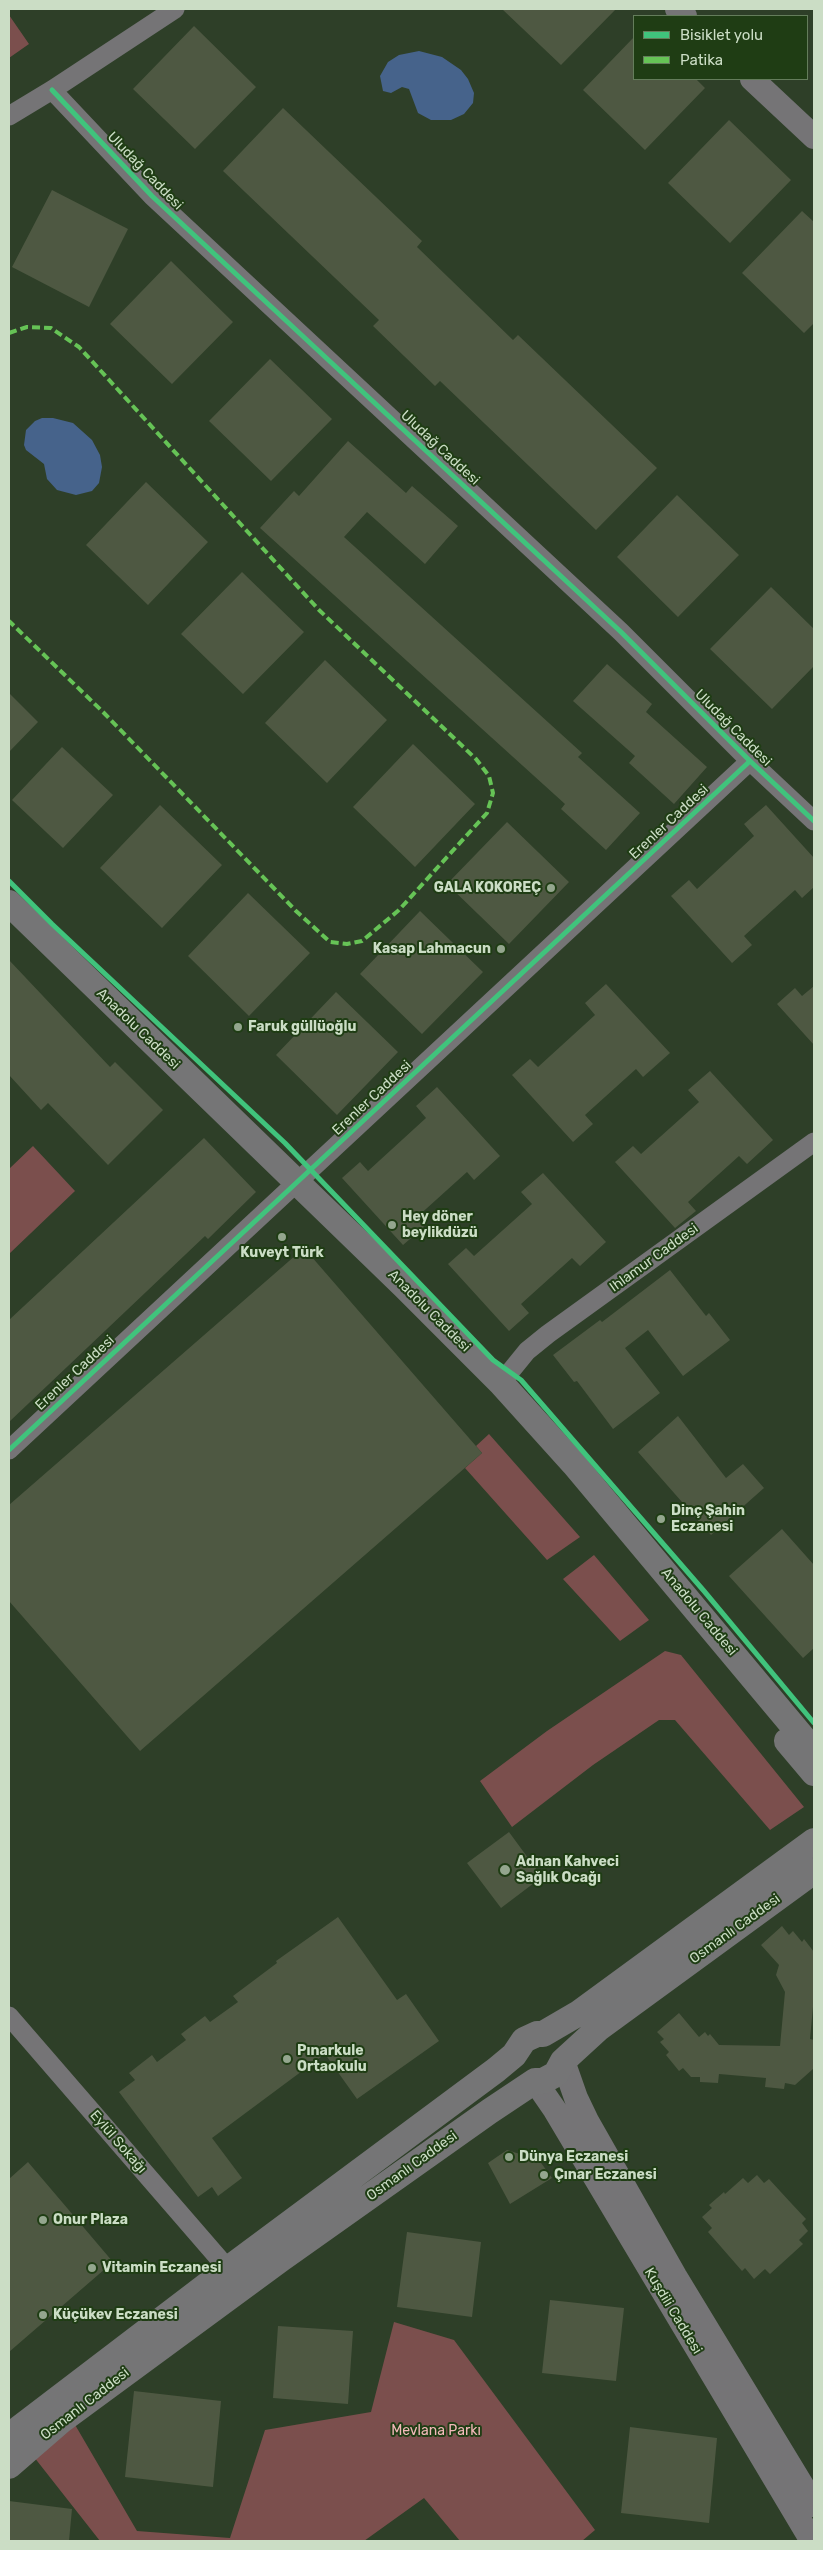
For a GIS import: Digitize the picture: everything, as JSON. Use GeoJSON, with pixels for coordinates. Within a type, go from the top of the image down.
{"type":"FeatureCollection","features":[{"type":"Feature","properties":{"kind":"main road","name":"Anadolu Caddesi"},"geometry":{"type":"LineString","coordinates":[[9,903],[290,1188],[574,1464],[814,1773]]}},
{"type":"Feature","properties":{"kind":"main road","name":"Anadolu Caddesi"},"geometry":{"type":"LineString","coordinates":[[9,926],[290,1188]]}},
{"type":"Feature","properties":{"kind":"main road","name":"Anadolu Caddesi"},"geometry":{"type":"LineString","coordinates":[[692,1616],[814,1751]]}},
{"type":"Feature","properties":{"kind":"main road","name":"Osmanlı Caddesi"},"geometry":{"type":"LineString","coordinates":[[9,2436],[228,2269],[487,2076],[517,2051],[524,2040],[530,2036],[543,2034],[579,2013],[814,1841]]}},
{"type":"Feature","properties":{"kind":"main road","name":"Osmanlı Caddesi"},"geometry":{"type":"LineString","coordinates":[[9,2466],[62,2420],[226,2299],[535,2081],[550,2079],[556,2074],[563,2061],[599,2028],[814,1871]]}},
{"type":"Feature","properties":{"kind":"main road"},"geometry":{"type":"LineString","coordinates":[[543,2034],[550,2037],[560,2047],[563,2061]]}},
{"type":"Feature","properties":{"kind":"main road"},"geometry":{"type":"LineString","coordinates":[[517,2051],[518,2066],[527,2078],[535,2081]]}},
{"type":"Feature","properties":{"kind":"street"},"geometry":{"type":"LineString","coordinates":[[9,116],[175,9]]}},
{"type":"Feature","properties":{"kind":"street"},"geometry":{"type":"LineString","coordinates":[[753,80],[814,137]]}},
{"type":"Feature","properties":{"kind":"street","name":"Uludağ Caddesi"},"geometry":{"type":"LineString","coordinates":[[52,90],[152,196],[613,625],[750,761],[814,821]]}},
{"type":"Feature","properties":{"kind":"street","name":"Erenler Caddesi"},"geometry":{"type":"LineString","coordinates":[[9,1450],[750,761]]}},
{"type":"Feature","properties":{"kind":"street","name":"Ihlamur Caddesi"},"geometry":{"type":"LineString","coordinates":[[495,1389],[522,1356],[548,1334],[811,1150]]}},
{"type":"Feature","properties":{"kind":"street","name":"Eylül Sokağı"},"geometry":{"type":"LineString","coordinates":[[9,2016],[228,2269]]}},
{"type":"Feature","properties":{"kind":"street","name":"Kuşdili Caddesi"},"geometry":{"type":"LineString","coordinates":[[563,2061],[587,2122],[808,2507],[812,2541]]}},
{"type":"Feature","properties":{"kind":"street","name":"Kuşdili Caddesi"},"geometry":{"type":"LineString","coordinates":[[535,2081],[808,2507]]}},
{"type":"Feature","properties":{"kind":"green space"},"geometry":{"type":"Polygon","coordinates":[[[9,15],[29,44],[9,58],[9,15]]]}},
{"type":"Feature","properties":{"kind":"green space"},"geometry":{"type":"Polygon","coordinates":[[[33,1146],[75,1191],[9,1254],[9,1169],[33,1146]]]}},
{"type":"Feature","properties":{"kind":"green space"},"geometry":{"type":"Polygon","coordinates":[[[489,1434],[580,1537],[547,1560],[465,1468],[482,1453],[476,1446],[489,1434]]]}},
{"type":"Feature","properties":{"kind":"green space"},"geometry":{"type":"Polygon","coordinates":[[[594,1555],[649,1620],[620,1641],[563,1579],[594,1555]]]}},
{"type":"Feature","properties":{"kind":"green space"},"geometry":{"type":"Polygon","coordinates":[[[665,1651],[681,1655],[804,1807],[770,1830],[675,1720],[659,1720],[593,1765],[512,1827],[480,1781],[547,1731],[665,1651]]]}},
{"type":"Feature","properties":{"kind":"green space","name":"Mevlana Parkı"},"geometry":{"type":"Polygon","coordinates":[[[394,2322],[454,2340],[595,2530],[582,2541],[460,2541],[424,2498],[364,2541],[100,2541],[34,2457],[74,2423],[137,2531],[230,2538],[265,2430],[371,2412],[394,2322]]]}},
{"type":"Feature","properties":{"kind":"water"},"geometry":{"type":"Polygon","coordinates":[[[419,51],[442,57],[461,70],[468,79],[474,93],[473,103],[464,114],[451,120],[431,120],[418,113],[409,89],[402,87],[391,93],[383,91],[380,76],[388,62],[399,55],[419,51]]]}},
{"type":"Feature","properties":{"kind":"water"},"geometry":{"type":"Polygon","coordinates":[[[42,418],[53,418],[73,423],[92,440],[100,455],[102,467],[99,483],[92,491],[76,495],[57,490],[47,479],[44,464],[26,450],[24,445],[26,430],[35,421],[42,418]]]}},
{"type":"Feature","properties":{"kind":"building"},"geometry":{"type":"Polygon","coordinates":[[[502,9],[616,9],[561,65],[502,9]]]}},
{"type":"Feature","properties":{"kind":"building"},"geometry":{"type":"Polygon","coordinates":[[[194,26],[256,87],[195,149],[133,89],[194,26]]]}},
{"type":"Feature","properties":{"kind":"building"},"geometry":{"type":"Polygon","coordinates":[[[633,38],[633,80],[697,80],[705,88],[645,150],[583,90],[633,38]]]}},
{"type":"Feature","properties":{"kind":"building"},"geometry":{"type":"Polygon","coordinates":[[[283,108],[422,241],[417,247],[513,340],[518,335],[657,468],[596,530],[440,381],[435,386],[373,326],[379,320],[223,171],[283,108]]]}},
{"type":"Feature","properties":{"kind":"building"},"geometry":{"type":"Polygon","coordinates":[[[729,120],[791,180],[730,243],[668,183],[729,120]]]}},
{"type":"Feature","properties":{"kind":"building"},"geometry":{"type":"Polygon","coordinates":[[[52,190],[128,229],[89,307],[12,267],[52,190]]]}},
{"type":"Feature","properties":{"kind":"building"},"geometry":{"type":"Polygon","coordinates":[[[802,211],[814,222],[814,323],[804,333],[742,273],[802,211]]]}},
{"type":"Feature","properties":{"kind":"building"},"geometry":{"type":"Polygon","coordinates":[[[171,261],[233,322],[172,384],[110,324],[171,261]]]}},
{"type":"Feature","properties":{"kind":"building"},"geometry":{"type":"Polygon","coordinates":[[[270,359],[332,419],[271,481],[209,421],[270,359]]]}},
{"type":"Feature","properties":{"kind":"building"},"geometry":{"type":"Polygon","coordinates":[[[348,441],[406,493],[412,486],[458,526],[425,564],[367,512],[344,537],[582,753],[578,757],[640,813],[606,850],[561,809],[565,804],[260,528],[294,491],[299,496],[348,441]]]}},
{"type":"Feature","properties":{"kind":"building"},"geometry":{"type":"Polygon","coordinates":[[[146,482],[208,542],[148,605],[86,545],[146,482]]]}},
{"type":"Feature","properties":{"kind":"building"},"geometry":{"type":"Polygon","coordinates":[[[677,495],[739,555],[678,617],[617,557],[677,495]]]}},
{"type":"Feature","properties":{"kind":"building"},"geometry":{"type":"Polygon","coordinates":[[[242,572],[304,632],[243,694],[181,634],[242,572]]]}},
{"type":"Feature","properties":{"kind":"building"},"geometry":{"type":"Polygon","coordinates":[[[771,587],[814,629],[814,666],[772,709],[710,649],[771,587]]]}},
{"type":"Feature","properties":{"kind":"building"},"geometry":{"type":"Polygon","coordinates":[[[325,660],[387,720],[327,783],[265,723],[325,660]]]}},
{"type":"Feature","properties":{"kind":"building"},"geometry":{"type":"Polygon","coordinates":[[[607,664],[652,704],[646,712],[707,767],[674,804],[629,763],[635,756],[573,701],[607,664]]]}},
{"type":"Feature","properties":{"kind":"building"},"geometry":{"type":"Polygon","coordinates":[[[9,693],[38,722],[9,752],[9,693]]]}},
{"type":"Feature","properties":{"kind":"building"},"geometry":{"type":"Polygon","coordinates":[[[413,744],[475,804],[415,867],[353,807],[413,744]]]}},
{"type":"Feature","properties":{"kind":"building"},"geometry":{"type":"Polygon","coordinates":[[[62,747],[113,795],[63,848],[12,800],[62,747]]]}},
{"type":"Feature","properties":{"kind":"building"},"geometry":{"type":"Polygon","coordinates":[[[160,805],[222,865],[162,928],[100,868],[160,805]]]}},
{"type":"Feature","properties":{"kind":"building"},"geometry":{"type":"Polygon","coordinates":[[[766,805],[814,858],[814,887],[802,898],[795,890],[744,936],[752,945],[732,963],[671,896],[689,880],[697,889],[754,836],[744,824],[766,805]]]}},
{"type":"Feature","properties":{"kind":"building"},"geometry":{"type":"Polygon","coordinates":[[[507,822],[569,882],[509,944],[447,884],[507,822]]]}},
{"type":"Feature","properties":{"kind":"building"},"geometry":{"type":"Polygon","coordinates":[[[248,893],[310,953],[249,1016],[188,956],[248,893]]]}},
{"type":"Feature","properties":{"kind":"building"},"geometry":{"type":"Polygon","coordinates":[[[420,911],[483,972],[422,1034],[360,974],[420,911]]]}},
{"type":"Feature","properties":{"kind":"building"},"geometry":{"type":"Polygon","coordinates":[[[9,960],[110,1067],[115,1062],[163,1110],[108,1165],[48,1103],[41,1110],[9,1075],[9,960]]]}},
{"type":"Feature","properties":{"kind":"building"},"geometry":{"type":"Polygon","coordinates":[[[606,984],[670,1053],[643,1077],[636,1069],[585,1115],[593,1124],[573,1142],[512,1075],[530,1059],[538,1067],[595,1015],[585,1003],[606,984]]]}},
{"type":"Feature","properties":{"kind":"building"},"geometry":{"type":"Polygon","coordinates":[[[814,986],[814,1045],[777,1004],[795,988],[802,996],[814,986]]]}},
{"type":"Feature","properties":{"kind":"building"},"geometry":{"type":"Polygon","coordinates":[[[336,992],[398,1052],[337,1115],[276,1055],[336,992]]]}},
{"type":"Feature","properties":{"kind":"building"},"geometry":{"type":"Polygon","coordinates":[[[710,1071],[773,1140],[747,1164],[739,1156],[688,1202],[696,1211],[675,1228],[615,1162],[633,1146],[641,1154],[699,1102],[688,1090],[710,1071]]]}},
{"type":"Feature","properties":{"kind":"building"},"geometry":{"type":"Polygon","coordinates":[[[437,1087],[500,1156],[474,1180],[467,1172],[416,1218],[424,1227],[403,1245],[342,1178],[360,1162],[368,1171],[426,1118],[416,1106],[437,1087]]]}},
{"type":"Feature","properties":{"kind":"building"},"geometry":{"type":"Polygon","coordinates":[[[204,1138],[256,1192],[208,1239],[205,1236],[9,1422],[9,1320],[204,1138]]]}},
{"type":"Feature","properties":{"kind":"building"},"geometry":{"type":"Polygon","coordinates":[[[543,1173],[606,1242],[580,1266],[572,1258],[521,1304],[529,1313],[509,1331],[448,1264],[466,1248],[474,1256],[532,1204],[521,1192],[543,1173]]]}},
{"type":"Feature","properties":{"kind":"building"},"geometry":{"type":"Polygon","coordinates":[[[304,1248],[482,1453],[140,1751],[9,1601],[9,1505],[304,1248]]]}},
{"type":"Feature","properties":{"kind":"building"},"geometry":{"type":"Polygon","coordinates":[[[670,1270],[706,1316],[709,1313],[730,1340],[683,1376],[648,1330],[625,1348],[660,1393],[613,1429],[577,1381],[574,1382],[553,1355],[600,1320],[602,1322],[670,1270]]]}},
{"type":"Feature","properties":{"kind":"building"},"geometry":{"type":"Polygon","coordinates":[[[678,1416],[726,1478],[743,1464],[764,1488],[711,1535],[638,1452],[678,1416]]]}},
{"type":"Feature","properties":{"kind":"building"},"geometry":{"type":"Polygon","coordinates":[[[782,1529],[814,1565],[814,1648],[803,1658],[729,1576],[782,1529]]]}},
{"type":"Feature","properties":{"kind":"building","name":"Adnan Kahveci Sağlık Ocağı"},"geometry":{"type":"Polygon","coordinates":[[[509,1832],[542,1877],[501,1908],[467,1863],[509,1832]]]}},
{"type":"Feature","properties":{"kind":"building"},"geometry":{"type":"Polygon","coordinates":[[[338,1917],[397,2000],[406,1994],[439,2041],[357,2099],[325,2054],[212,2138],[242,2178],[218,2196],[212,2187],[198,2197],[119,2092],[135,2080],[129,2073],[152,2055],[157,2062],[186,2040],[181,2034],[205,2016],[210,2022],[238,2002],[233,1996],[277,1963],[276,1961],[338,1917]]]}},
{"type":"Feature","properties":{"kind":"building"},"geometry":{"type":"Polygon","coordinates":[[[782,1926],[789,1935],[793,1931],[802,1942],[804,1939],[814,1952],[814,1996],[810,2039],[814,2040],[813,2069],[795,2085],[785,2083],[784,2089],[765,2087],[766,2078],[719,2074],[718,2083],[700,2082],[700,2077],[691,2077],[683,2068],[679,2071],[666,2055],[669,2052],[660,2042],[664,2039],[657,2032],[679,2013],[699,2037],[705,2032],[708,2036],[710,2034],[719,2045],[780,2046],[785,1992],[776,1975],[779,1965],[761,1945],[782,1926]]]}},
{"type":"Feature","properties":{"kind":"building"},"geometry":{"type":"Polygon","coordinates":[[[507,2150],[539,2160],[552,2178],[510,2204],[488,2163],[507,2150]]]}},
{"type":"Feature","properties":{"kind":"building","name":"Onur Plaza"},"geometry":{"type":"Polygon","coordinates":[[[28,2162],[113,2262],[9,2352],[9,2179],[28,2162]]]}},
{"type":"Feature","properties":{"kind":"building"},"geometry":{"type":"Polygon","coordinates":[[[757,2175],[764,2183],[769,2179],[806,2219],[802,2223],[808,2231],[799,2240],[803,2244],[770,2274],[765,2269],[754,2279],[745,2268],[742,2271],[708,2232],[712,2228],[702,2217],[712,2208],[709,2205],[724,2192],[725,2194],[743,2178],[748,2183],[757,2175]]]}},
{"type":"Feature","properties":{"kind":"building"},"geometry":{"type":"Polygon","coordinates":[[[407,2232],[481,2242],[472,2317],[397,2307],[407,2232]]]}},
{"type":"Feature","properties":{"kind":"building"},"geometry":{"type":"Polygon","coordinates":[[[550,2300],[624,2308],[616,2381],[542,2373],[550,2300]]]}},
{"type":"Feature","properties":{"kind":"building"},"geometry":{"type":"Polygon","coordinates":[[[278,2326],[353,2331],[348,2404],[273,2398],[278,2326]]]}},
{"type":"Feature","properties":{"kind":"building"},"geometry":{"type":"Polygon","coordinates":[[[134,2391],[221,2401],[213,2487],[125,2477],[134,2391]]]}},
{"type":"Feature","properties":{"kind":"building"},"geometry":{"type":"Polygon","coordinates":[[[630,2427],[717,2438],[709,2523],[621,2513],[630,2427]]]}},
{"type":"Feature","properties":{"kind":"building"},"geometry":{"type":"Polygon","coordinates":[[[9,2501],[72,2509],[69,2541],[9,2541],[9,2501]]]}},
{"type":"Feature","properties":{"kind":"marked path"},"geometry":{"type":"LineString","coordinates":[[9,333],[27,327],[51,328],[79,347],[319,610],[476,759],[489,776],[493,793],[487,813],[399,910],[362,941],[347,944],[330,942],[296,911],[103,712],[9,621]]}},
{"type":"Feature","properties":{"kind":"cycle path"},"geometry":{"type":"LineString","coordinates":[[52,90],[152,196],[621,632],[750,761],[814,821]]}},
{"type":"Feature","properties":{"kind":"cycle path"},"geometry":{"type":"LineString","coordinates":[[9,1450],[750,761]]}},
{"type":"Feature","properties":{"kind":"cycle path"},"geometry":{"type":"LineString","coordinates":[[9,881],[52,924],[285,1143],[493,1360],[521,1380],[704,1591],[814,1723]]}},
{"type":"Feature","properties":{"kind":"place","name":"GALA KOKOREÇ"},"geometry":{"type":"Point","coordinates":[551,888]}},
{"type":"Feature","properties":{"kind":"place","name":"Kasap Lahmacun"},"geometry":{"type":"Point","coordinates":[501,949]}},
{"type":"Feature","properties":{"kind":"place","name":"Faruk güllüoğlu"},"geometry":{"type":"Point","coordinates":[238,1027]}},
{"type":"Feature","properties":{"kind":"place","name":"Hey döner beylikdüzü"},"geometry":{"type":"Point","coordinates":[392,1225]}},
{"type":"Feature","properties":{"kind":"place","name":"Kuveyt Türk"},"geometry":{"type":"Point","coordinates":[282,1237]}},
{"type":"Feature","properties":{"kind":"place","name":"Dinç Şahin Eczanesi"},"geometry":{"type":"Point","coordinates":[661,1519]}},
{"type":"Feature","properties":{"kind":"place","name":"Adnan Kahveci Sağlık Ocağı"},"geometry":{"type":"Point","coordinates":[505,1870]}},
{"type":"Feature","properties":{"kind":"place","name":"Pınarkule Ortaokulu"},"geometry":{"type":"Point","coordinates":[287,2059]}},
{"type":"Feature","properties":{"kind":"place","name":"Dünya Eczanesi"},"geometry":{"type":"Point","coordinates":[509,2157]}},
{"type":"Feature","properties":{"kind":"place","name":"Çınar Eczanesi"},"geometry":{"type":"Point","coordinates":[544,2175]}},
{"type":"Feature","properties":{"kind":"place","name":"Onur Plaza"},"geometry":{"type":"Point","coordinates":[43,2220]}},
{"type":"Feature","properties":{"kind":"place","name":"Vitamin Eczanesi"},"geometry":{"type":"Point","coordinates":[92,2268]}},
{"type":"Feature","properties":{"kind":"place","name":"Küçükev Eczanesi"},"geometry":{"type":"Point","coordinates":[43,2315]}}]}
